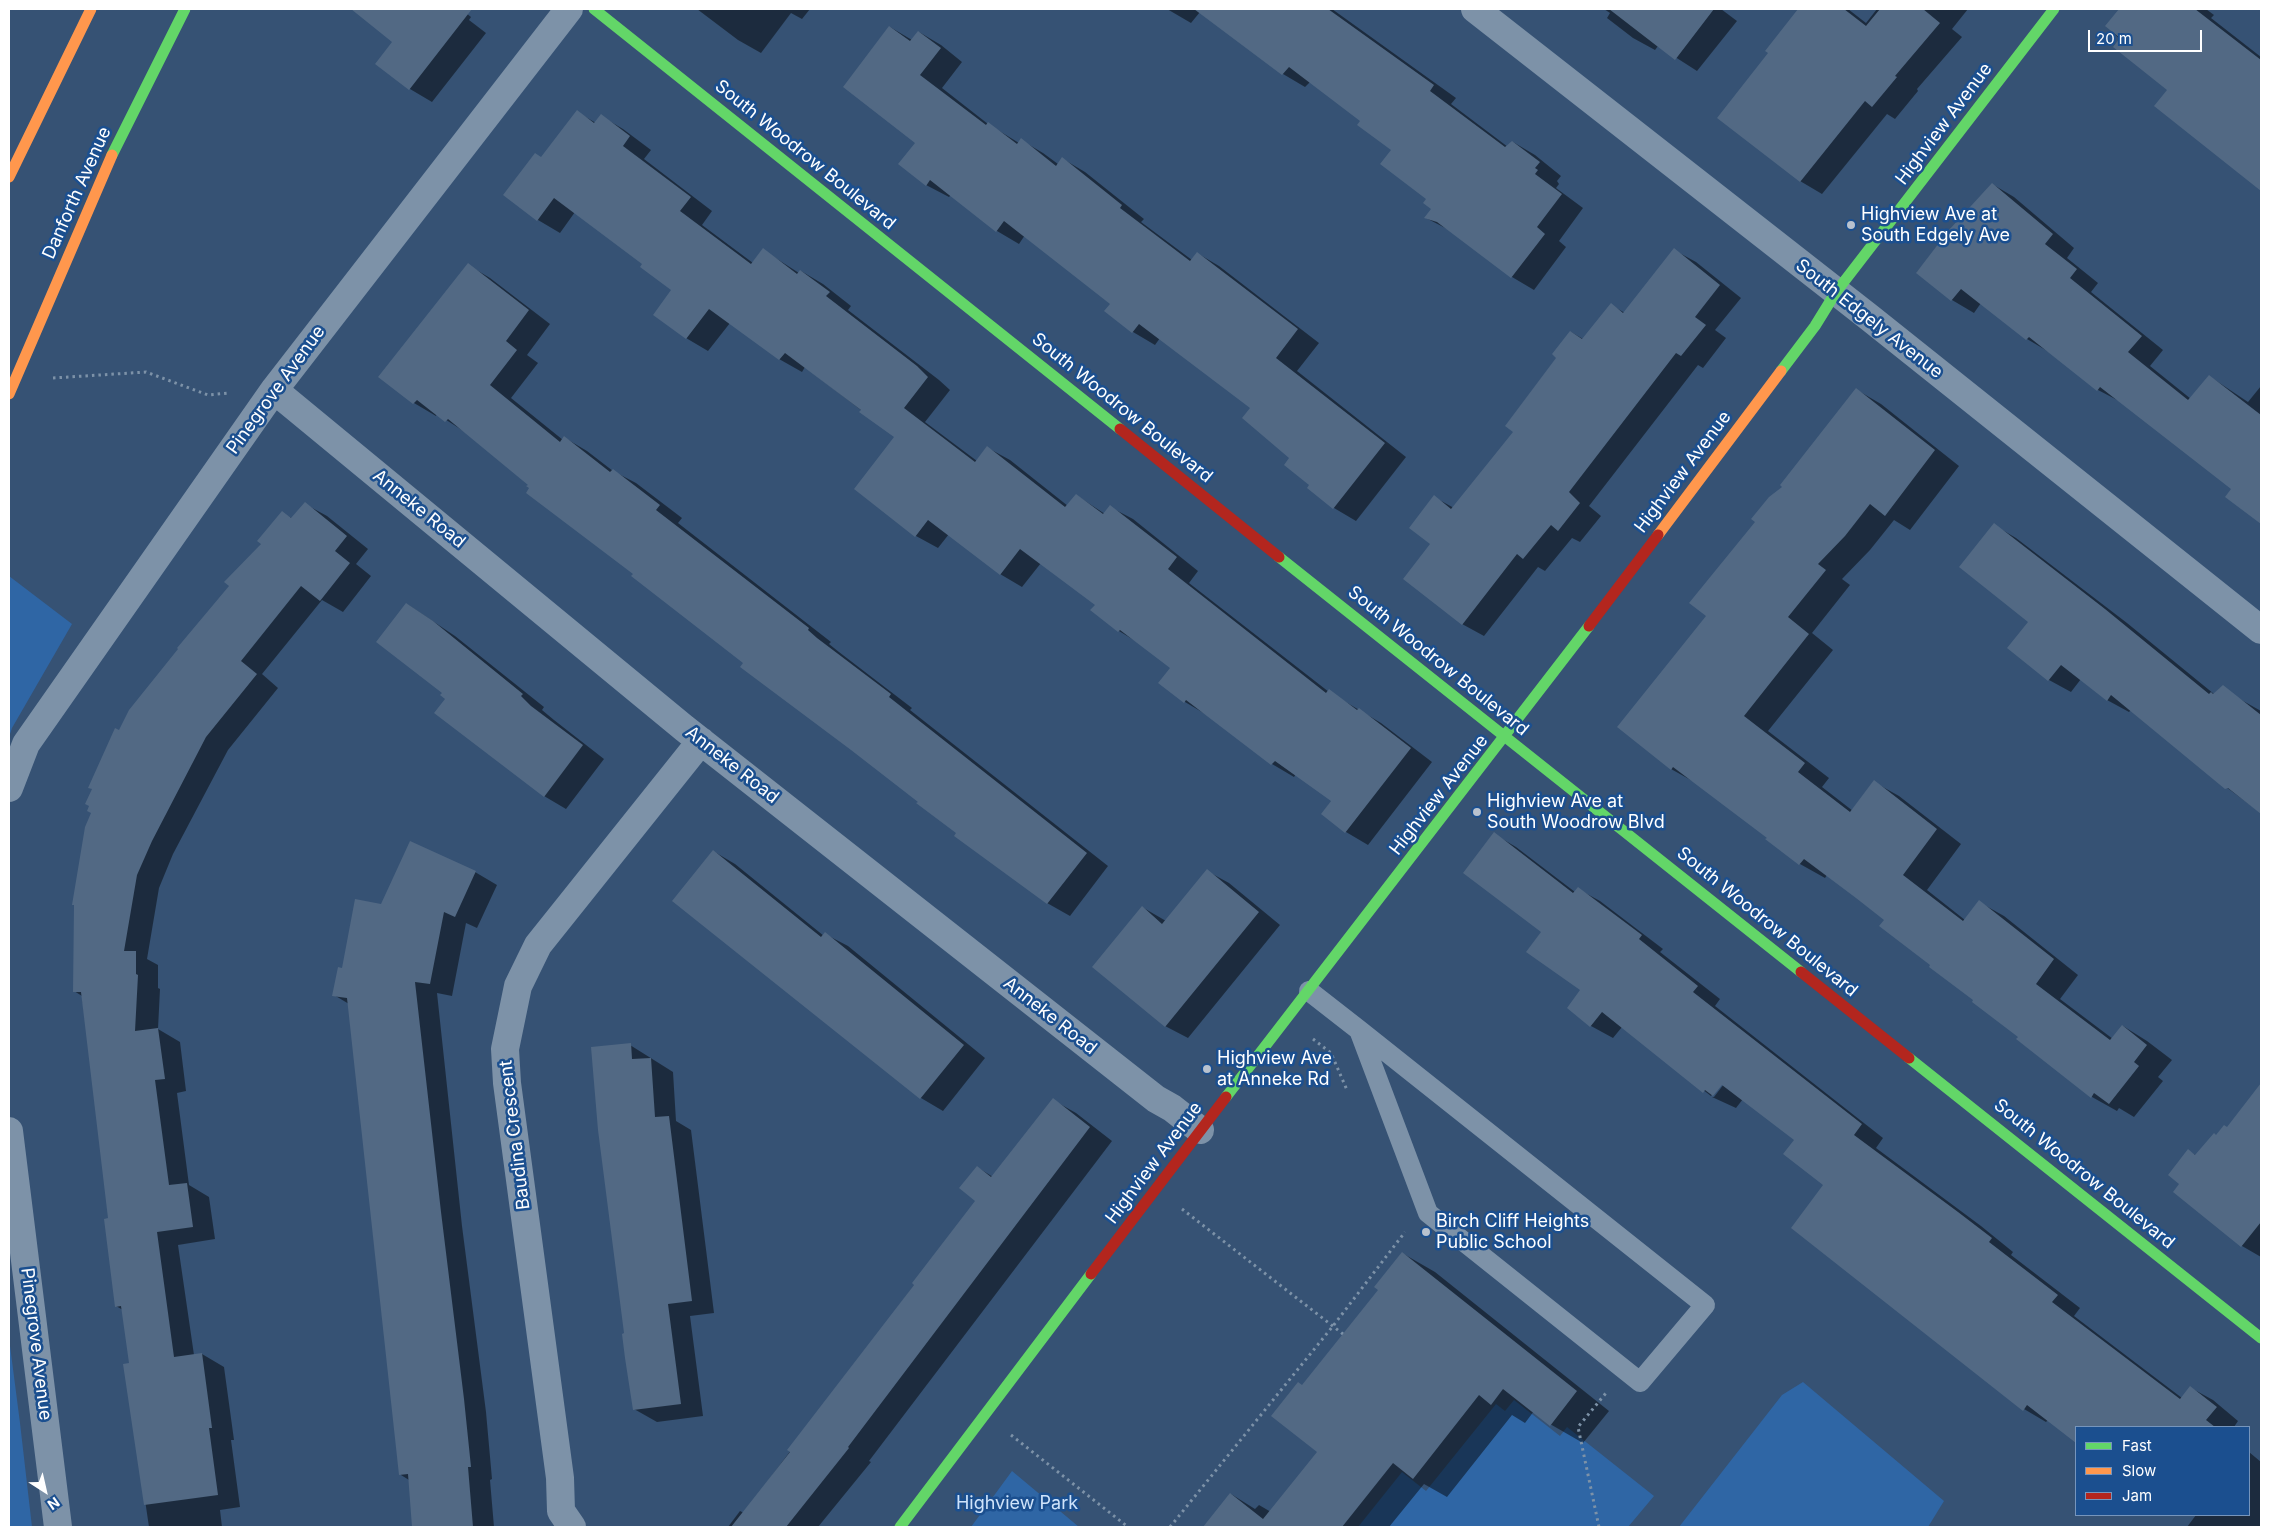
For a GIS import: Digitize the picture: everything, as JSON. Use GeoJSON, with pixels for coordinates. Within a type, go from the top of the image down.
{"type":"FeatureCollection","features":[{"type":"Feature","properties":{"kind":"street"},"geometry":{"type":"LineString","coordinates":[[9,177],[91,9]]}},
{"type":"Feature","properties":{"kind":"street","name":"Danforth Avenue"},"geometry":{"type":"LineString","coordinates":[[9,394],[111,158],[185,9]]}},
{"type":"Feature","properties":{"kind":"street","name":"Pinegrove Avenue"},"geometry":{"type":"LineString","coordinates":[[9,788],[26,744],[274,390],[569,9]]}},
{"type":"Feature","properties":{"kind":"street","name":"South Woodrow Boulevard"},"geometry":{"type":"LineString","coordinates":[[594,9],[2261,1338]]}},
{"type":"Feature","properties":{"kind":"street","name":"South Edgely Avenue"},"geometry":{"type":"LineString","coordinates":[[1475,9],[1836,292],[2261,630]]}},
{"type":"Feature","properties":{"kind":"street","name":"Highview Avenue"},"geometry":{"type":"LineString","coordinates":[[900,1527],[1200,1130],[1310,992],[1505,737],[1815,326],[1836,292],[2054,9]]}},
{"type":"Feature","properties":{"kind":"street","name":"Anneke Road"},"geometry":{"type":"LineString","coordinates":[[274,390],[701,741],[1156,1099],[1172,1108],[1200,1130]]}},
{"type":"Feature","properties":{"kind":"street","name":"Baudina Crescent"},"geometry":{"type":"LineString","coordinates":[[572,1527],[561,1511],[560,1478],[508,1092],[505,1049],[518,986],[538,945],[701,741]]}},
{"type":"Feature","properties":{"kind":"street","name":"Pinegrove Avenue"},"geometry":{"type":"LineString","coordinates":[[9,1130],[58,1527]]}},
{"type":"Feature","properties":{"kind":"lane"},"geometry":{"type":"LineString","coordinates":[[1310,992],[1359,1030],[1705,1305],[1640,1382],[1428,1213],[1359,1030]]}},
{"type":"Feature","properties":{"kind":"path"},"geometry":{"type":"LineString","coordinates":[[48,375],[52,378],[146,372],[208,395],[274,390]]}},
{"type":"Feature","properties":{"kind":"path"},"geometry":{"type":"LineString","coordinates":[[1157,1189],[1343,1334]]}},
{"type":"Feature","properties":{"kind":"path"},"geometry":{"type":"LineString","coordinates":[[1170,1527],[1333,1326],[1406,1231]]}},
{"type":"Feature","properties":{"kind":"path"},"geometry":{"type":"LineString","coordinates":[[1011,1436],[1128,1527]]}},
{"type":"Feature","properties":{"kind":"green space"},"geometry":{"type":"Polygon","coordinates":[[[9,576],[72,624],[12,728],[9,737],[9,576]]]}},
{"type":"Feature","properties":{"kind":"green space"},"geometry":{"type":"Polygon","coordinates":[[[9,1338],[20,1423],[32,1527],[9,1527],[9,1338]]]}},
{"type":"Feature","properties":{"kind":"green space"},"geometry":{"type":"Polygon","coordinates":[[[1803,1382],[1944,1501],[1928,1527],[1679,1527],[1782,1395],[1803,1382]]]}},
{"type":"Feature","properties":{"kind":"green space"},"geometry":{"type":"Polygon","coordinates":[[[1514,1400],[1560,1436],[1567,1427],[1654,1496],[1628,1527],[1358,1527],[1402,1472],[1426,1491],[1496,1404],[1505,1411],[1514,1400]]]}},
{"type":"Feature","properties":{"kind":"green space","name":"Highview Park"},"geometry":{"type":"Polygon","coordinates":[[[1012,1471],[1079,1527],[971,1527],[1012,1471]]]}},
{"type":"Feature","properties":{"kind":"building"},"geometry":{"type":"Polygon","coordinates":[[[351,9],[472,9],[409,90],[375,64],[392,42],[351,9]]]}},
{"type":"Feature","properties":{"kind":"building"},"geometry":{"type":"Polygon","coordinates":[[[1194,9],[1328,9],[1434,85],[1430,91],[1505,147],[1512,141],[1540,162],[1535,168],[1538,170],[1535,174],[1562,194],[1537,227],[1545,234],[1511,278],[1437,222],[1424,218],[1431,209],[1423,203],[1426,199],[1380,164],[1391,150],[1357,125],[1360,121],[1289,67],[1282,75],[1194,9]]]}},
{"type":"Feature","properties":{"kind":"building"},"geometry":{"type":"Polygon","coordinates":[[[1609,9],[1714,9],[1675,60],[1609,9]]]}},
{"type":"Feature","properties":{"kind":"building"},"geometry":{"type":"Polygon","coordinates":[[[1798,9],[1844,9],[1866,26],[1880,9],[1923,9],[1940,23],[1895,76],[1897,77],[1872,107],[1865,101],[1800,182],[1717,118],[1768,53],[1765,51],[1798,9]]]}},
{"type":"Feature","properties":{"kind":"building"},"geometry":{"type":"Polygon","coordinates":[[[2119,9],[2195,9],[2261,60],[2261,191],[2154,106],[2167,90],[2113,47],[2120,38],[2105,26],[2119,9]]]}},
{"type":"Feature","properties":{"kind":"building"},"geometry":{"type":"Polygon","coordinates":[[[889,26],[910,41],[918,31],[941,48],[920,75],[986,125],[988,122],[1017,144],[1021,138],[1056,166],[1062,157],[1122,205],[1120,208],[1190,261],[1197,252],[1298,329],[1276,358],[1385,443],[1333,509],[1307,488],[1309,485],[1284,465],[1289,458],[1242,418],[1250,408],[1139,324],[1132,333],[1104,311],[1110,304],[1004,221],[996,232],[930,180],[926,186],[898,164],[915,143],[843,87],[889,26]]]}},
{"type":"Feature","properties":{"kind":"building"},"geometry":{"type":"Polygon","coordinates":[[[577,110],[594,123],[601,114],[630,136],[623,146],[691,197],[680,211],[751,264],[763,248],[797,274],[800,270],[830,292],[826,296],[917,366],[928,377],[904,408],[975,462],[987,446],[1065,507],[1076,494],[1103,514],[1110,505],[1177,557],[1168,569],[1326,693],[1329,689],[1357,710],[1359,708],[1411,748],[1345,833],[1321,814],[1331,801],[1275,761],[1271,765],[1186,700],[1184,703],[1158,683],[1170,668],[1090,610],[1095,605],[1020,549],[1000,575],[928,520],[915,537],[854,489],[894,437],[859,412],[861,410],[785,353],[779,360],[709,309],[686,339],[653,315],[671,290],[640,267],[642,264],[554,198],[537,221],[503,195],[535,153],[541,157],[577,110]]]}},
{"type":"Feature","properties":{"kind":"building"},"geometry":{"type":"Polygon","coordinates":[[[1992,183],[2053,234],[2045,244],[2077,269],[2070,278],[2142,336],[2128,352],[2188,400],[2209,375],[2261,415],[2261,524],[2225,497],[2231,489],[2100,387],[2097,391],[2029,337],[2026,340],[1961,289],[1951,301],[1916,273],[1949,230],[1992,183]]]}},
{"type":"Feature","properties":{"kind":"building"},"geometry":{"type":"Polygon","coordinates":[[[1674,248],[1720,285],[1695,317],[1706,325],[1681,356],[1676,353],[1569,492],[1580,503],[1558,531],[1551,525],[1523,559],[1517,554],[1462,625],[1403,579],[1430,544],[1409,528],[1434,495],[1451,509],[1513,432],[1505,426],[1556,358],[1552,354],[1570,331],[1582,339],[1611,303],[1623,313],[1674,248]]]}},
{"type":"Feature","properties":{"kind":"building"},"geometry":{"type":"Polygon","coordinates":[[[468,263],[529,310],[506,341],[517,350],[490,385],[560,442],[564,436],[610,472],[613,469],[660,505],[656,510],[809,628],[808,630],[817,638],[891,694],[889,697],[1087,853],[1047,904],[954,836],[956,833],[916,803],[918,802],[740,667],[743,663],[631,576],[633,574],[526,493],[529,488],[526,486],[528,485],[448,419],[445,422],[417,400],[413,404],[378,377],[468,263]]]}},
{"type":"Feature","properties":{"kind":"building"},"geometry":{"type":"Polygon","coordinates":[[[1856,388],[1935,450],[1885,516],[1870,504],[1845,536],[1818,564],[1826,570],[1788,617],[1809,634],[1744,716],[1805,763],[1798,772],[1850,812],[1874,780],[1937,829],[1903,875],[1963,921],[1979,900],[2054,959],[2036,984],[2110,1040],[2122,1025],[2147,1045],[2134,1062],[2139,1066],[2109,1104],[2094,1093],[2091,1098],[2016,1039],[2018,1037],[1879,926],[1884,920],[1856,898],[1804,859],[1799,865],[1765,839],[1767,838],[1673,767],[1671,770],[1617,727],[1706,616],[1689,603],[1755,522],[1751,519],[1769,497],[1782,487],[1780,485],[1856,388]]]}},
{"type":"Feature","properties":{"kind":"building"},"geometry":{"type":"Polygon","coordinates":[[[305,502],[347,536],[335,551],[350,563],[320,601],[301,586],[241,661],[257,674],[206,737],[152,841],[137,875],[124,951],[136,951],[136,974],[138,975],[135,1031],[158,1028],[165,1079],[155,1080],[169,1185],[187,1183],[193,1227],[157,1232],[174,1357],[202,1353],[212,1428],[209,1428],[218,1495],[144,1505],[123,1364],[129,1363],[121,1306],[115,1307],[104,1219],[108,1218],[81,992],[73,992],[74,905],[72,905],[85,827],[91,813],[87,811],[89,806],[85,804],[92,789],[88,788],[115,728],[119,730],[129,710],[177,648],[229,586],[224,582],[261,544],[257,541],[282,511],[291,518],[305,502]]]}},
{"type":"Feature","properties":{"kind":"building"},"geometry":{"type":"Polygon","coordinates":[[[1994,523],[2105,609],[2209,694],[2211,692],[2213,694],[2223,685],[2261,715],[2261,814],[2228,788],[2225,789],[2111,695],[2107,701],[2061,665],[2048,681],[2007,648],[2028,622],[1959,567],[1994,523]]]}},
{"type":"Feature","properties":{"kind":"building"},"geometry":{"type":"Polygon","coordinates":[[[406,603],[433,621],[523,694],[521,696],[531,706],[583,745],[544,797],[434,713],[445,699],[440,695],[442,693],[376,642],[406,603]]]}},
{"type":"Feature","properties":{"kind":"building"},"geometry":{"type":"Polygon","coordinates":[[[1494,832],[1573,893],[1578,887],[1642,935],[1639,939],[1698,986],[1693,992],[1862,1124],[1854,1135],[1992,1238],[1989,1242],[2058,1295],[2052,1302],[2180,1399],[2190,1386],[2217,1407],[2206,1420],[2214,1426],[2075,1426],[2075,1442],[2027,1405],[2023,1411],[1791,1228],[1823,1185],[1783,1154],[1794,1140],[1722,1085],[1713,1096],[1705,1090],[1703,1093],[1602,1012],[1590,1027],[1567,1008],[1580,990],[1526,952],[1541,932],[1463,873],[1494,832]]]}},
{"type":"Feature","properties":{"kind":"building"},"geometry":{"type":"Polygon","coordinates":[[[410,841],[476,871],[455,917],[444,912],[430,984],[415,982],[464,1399],[471,1467],[468,1467],[473,1527],[412,1527],[408,1474],[399,1475],[347,998],[332,996],[338,967],[342,968],[355,899],[381,904],[410,841]]]}},
{"type":"Feature","properties":{"kind":"building"},"geometry":{"type":"Polygon","coordinates":[[[713,850],[821,937],[825,932],[964,1045],[920,1099],[672,901],[713,850]]]}},
{"type":"Feature","properties":{"kind":"building"},"geometry":{"type":"Polygon","coordinates":[[[1207,869],[1259,912],[1165,1027],[1092,967],[1142,906],[1162,924],[1207,869]]]}},
{"type":"Feature","properties":{"kind":"building"},"geometry":{"type":"Polygon","coordinates":[[[631,1043],[632,1059],[651,1058],[655,1117],[669,1116],[692,1301],[668,1304],[681,1404],[633,1410],[598,1130],[591,1047],[631,1043]]]}},
{"type":"Feature","properties":{"kind":"building"},"geometry":{"type":"Polygon","coordinates":[[[2261,1083],[2261,1222],[2241,1247],[2173,1192],[2179,1184],[2168,1175],[2188,1149],[2195,1155],[2214,1133],[2216,1135],[2224,1125],[2227,1127],[2261,1083]]]}},
{"type":"Feature","properties":{"kind":"building"},"geometry":{"type":"Polygon","coordinates":[[[1053,1098],[1090,1127],[849,1448],[786,1527],[731,1527],[790,1452],[787,1450],[914,1285],[912,1283],[975,1201],[959,1188],[977,1166],[991,1177],[1053,1098]]]}},
{"type":"Feature","properties":{"kind":"building"},"geometry":{"type":"Polygon","coordinates":[[[1402,1252],[1577,1391],[1550,1426],[1503,1389],[1491,1405],[1479,1395],[1413,1479],[1393,1463],[1342,1527],[1203,1527],[1230,1493],[1263,1519],[1317,1452],[1271,1416],[1298,1382],[1302,1385],[1378,1290],[1374,1287],[1402,1252]]]}},
{"type":"Feature","properties":{"kind":"traffic: fast"},"geometry":{"type":"LineString","coordinates":[[112,155],[185,9]]}},
{"type":"Feature","properties":{"kind":"traffic: fast"},"geometry":{"type":"LineString","coordinates":[[594,9],[1120,429]]}},
{"type":"Feature","properties":{"kind":"traffic: fast"},"geometry":{"type":"LineString","coordinates":[[1781,371],[1815,326],[1836,292],[2054,9]]}},
{"type":"Feature","properties":{"kind":"traffic: fast"},"geometry":{"type":"LineString","coordinates":[[1279,557],[1801,972]]}},
{"type":"Feature","properties":{"kind":"traffic: fast"},"geometry":{"type":"LineString","coordinates":[[1226,1097],[1589,626]]}},
{"type":"Feature","properties":{"kind":"traffic: fast"},"geometry":{"type":"LineString","coordinates":[[1909,1058],[2261,1338]]}},
{"type":"Feature","properties":{"kind":"traffic: fast"},"geometry":{"type":"LineString","coordinates":[[900,1527],[1091,1274]]}},
{"type":"Feature","properties":{"kind":"traffic: slow"},"geometry":{"type":"LineString","coordinates":[[9,177],[91,9]]}},
{"type":"Feature","properties":{"kind":"traffic: slow"},"geometry":{"type":"LineString","coordinates":[[9,394],[112,155]]}},
{"type":"Feature","properties":{"kind":"traffic: slow"},"geometry":{"type":"LineString","coordinates":[[1658,535],[1781,371]]}},
{"type":"Feature","properties":{"kind":"traffic: jam"},"geometry":{"type":"LineString","coordinates":[[1120,429],[1279,557]]}},
{"type":"Feature","properties":{"kind":"traffic: jam"},"geometry":{"type":"LineString","coordinates":[[1589,626],[1658,535]]}},
{"type":"Feature","properties":{"kind":"traffic: jam"},"geometry":{"type":"LineString","coordinates":[[1801,972],[1909,1058]]}},
{"type":"Feature","properties":{"kind":"traffic: jam"},"geometry":{"type":"LineString","coordinates":[[1091,1274],[1226,1097]]}},
{"type":"Feature","properties":{"kind":"place","name":"Highview Ave at South Edgely Ave"},"geometry":{"type":"Point","coordinates":[1851,225]}},
{"type":"Feature","properties":{"kind":"place","name":"Highview Ave at South Woodrow Blvd"},"geometry":{"type":"Point","coordinates":[1477,812]}},
{"type":"Feature","properties":{"kind":"place","name":"Highview Ave at Anneke Rd"},"geometry":{"type":"Point","coordinates":[1207,1069]}},
{"type":"Feature","properties":{"kind":"place","name":"Birch Cliff Heights Public School"},"geometry":{"type":"Point","coordinates":[1426,1232]}}]}
